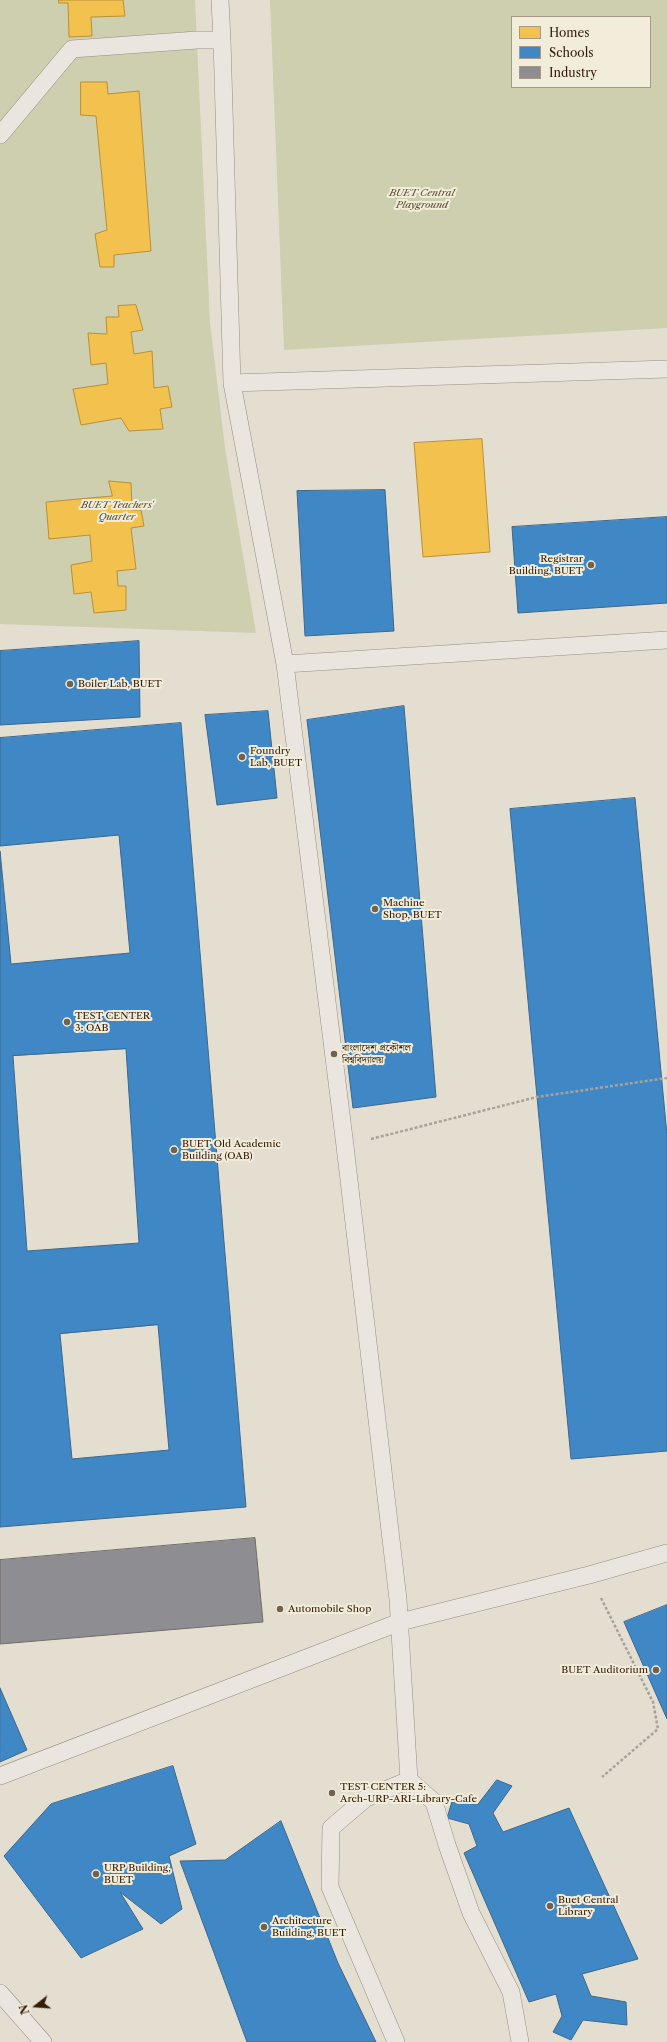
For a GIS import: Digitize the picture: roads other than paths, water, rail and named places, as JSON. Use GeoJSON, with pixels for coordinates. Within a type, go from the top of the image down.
{"type":"FeatureCollection","features":[{"type":"Feature","properties":{"kind":"lane"},"geometry":{"type":"LineString","coordinates":[[220,0],[232,382],[285,664],[346,1146],[400,1622],[409,1780],[434,1802],[447,1845],[471,1913],[512,1992],[520,2042]]}},
{"type":"Feature","properties":{"kind":"lane"},"geometry":{"type":"LineString","coordinates":[[0,135],[72,49],[197,40],[222,40]]}},
{"type":"Feature","properties":{"kind":"lane"},"geometry":{"type":"LineString","coordinates":[[232,382],[667,369]]}},
{"type":"Feature","properties":{"kind":"lane"},"geometry":{"type":"LineString","coordinates":[[285,664],[667,640]]}},
{"type":"Feature","properties":{"kind":"lane"},"geometry":{"type":"LineString","coordinates":[[0,1776],[400,1622],[589,1575],[667,1553]]}},
{"type":"Feature","properties":{"kind":"lane"},"geometry":{"type":"LineString","coordinates":[[396,2042],[330,1887],[331,1828],[366,1798],[409,1780]]}},
{"type":"Feature","properties":{"kind":"lane"},"geometry":{"type":"LineString","coordinates":[[0,1993],[43,2042]]}},
{"type":"Feature","properties":{"kind":"place","name":"Registrar Building, BUET"},"geometry":{"type":"Point","coordinates":[591,565]}},
{"type":"Feature","properties":{"kind":"place","name":"Boiler Lab, BUET"},"geometry":{"type":"Point","coordinates":[70,684]}},
{"type":"Feature","properties":{"kind":"place","name":"Foundry Lab, BUET"},"geometry":{"type":"Point","coordinates":[242,757]}},
{"type":"Feature","properties":{"kind":"place","name":"Machine Shop, BUET"},"geometry":{"type":"Point","coordinates":[375,909]}},
{"type":"Feature","properties":{"kind":"place","name":"TEST CENTER 3: OAB"},"geometry":{"type":"Point","coordinates":[67,1022]}},
{"type":"Feature","properties":{"kind":"place","name":"বাংলাদেশ প্রকৌশল বিশ্ববিদ্যালয়"},"geometry":{"type":"Point","coordinates":[334,1054]}},
{"type":"Feature","properties":{"kind":"place","name":"BUET Old Academic Building (OAB)"},"geometry":{"type":"Point","coordinates":[174,1150]}},
{"type":"Feature","properties":{"kind":"place","name":"Automobile Shop"},"geometry":{"type":"Point","coordinates":[280,1609]}},
{"type":"Feature","properties":{"kind":"place","name":"BUET Auditorium"},"geometry":{"type":"Point","coordinates":[656,1670]}},
{"type":"Feature","properties":{"kind":"place","name":"TEST CENTER 5: Arch-URP-ARI-Library-Cafe"},"geometry":{"type":"Point","coordinates":[332,1793]}},
{"type":"Feature","properties":{"kind":"place","name":"URP Building, BUET"},"geometry":{"type":"Point","coordinates":[96,1874]}},
{"type":"Feature","properties":{"kind":"place","name":"Buet Central Library"},"geometry":{"type":"Point","coordinates":[550,1906]}},
{"type":"Feature","properties":{"kind":"place","name":"Architecture Building, BUET"},"geometry":{"type":"Point","coordinates":[264,1927]}},
{"type":"Feature","properties":{"kind":"park label","name":"BUET Central Playground"},"geometry":{"type":"Point","coordinates":[422,198]}},
{"type":"Feature","properties":{"kind":"park label","name":"BUET Teachers' Quarter"},"geometry":{"type":"Point","coordinates":[117,510]}}]}
